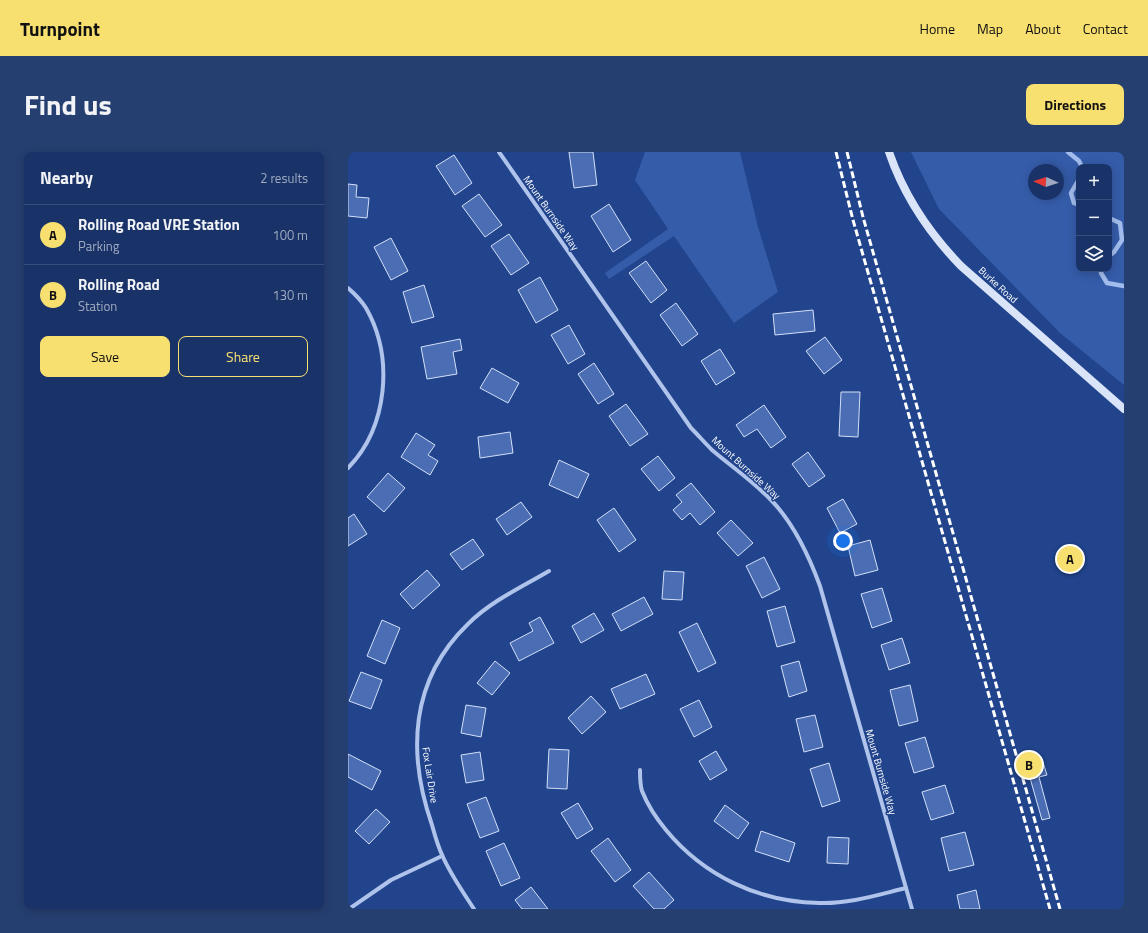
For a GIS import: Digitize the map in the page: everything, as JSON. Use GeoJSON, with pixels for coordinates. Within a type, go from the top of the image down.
{"type":"FeatureCollection","features":[{"type":"Feature","properties":{"kind":"street","name":"Mount Burnside Way"},"geometry":{"type":"LineString","coordinates":[[499,152],[691,428],[712,449],[750,480],[773,502],[792,527],[806,552],[820,586],[912,909]]}},
{"type":"Feature","properties":{"kind":"street","name":"Burke Road"},"geometry":{"type":"LineString","coordinates":[[889,152],[906,193],[924,222],[944,248],[967,271],[1124,409]]}},
{"type":"Feature","properties":{"kind":"street"},"geometry":{"type":"LineString","coordinates":[[348,288],[366,307],[379,340],[382,357],[382,398],[374,428],[359,454],[348,468]]}},
{"type":"Feature","properties":{"kind":"street","name":"Fox Lair Drive"},"geometry":{"type":"LineString","coordinates":[[474,909],[442,856],[424,800],[417,756],[416,735],[418,720],[427,685],[439,661],[452,641],[469,623],[500,599],[549,571]]}},
{"type":"Feature","properties":{"kind":"street"},"geometry":{"type":"LineString","coordinates":[[640,770],[642,790],[649,806],[654,815],[675,841],[690,856],[710,870],[745,889],[781,900],[820,903],[862,899],[906,888]]}},
{"type":"Feature","properties":{"kind":"street"},"geometry":{"type":"LineString","coordinates":[[349,909],[391,880],[442,856]]}},
{"type":"Feature","properties":{"kind":"shaded area"},"geometry":{"type":"Polygon","coordinates":[[[645,152],[740,152],[758,227],[778,292],[734,323],[674,236],[609,279],[605,273],[668,229],[635,180],[645,152]]]}},
{"type":"Feature","properties":{"kind":"shaded area"},"geometry":{"type":"Polygon","coordinates":[[[911,152],[1124,152],[1124,385],[1060,333],[939,209],[911,152]]]}},
{"type":"Feature","properties":{"kind":"building"},"geometry":{"type":"Polygon","coordinates":[[[569,152],[593,152],[597,185],[574,188],[569,152]]]}},
{"type":"Feature","properties":{"kind":"building"},"geometry":{"type":"Polygon","coordinates":[[[454,155],[472,183],[455,195],[436,166],[454,155]]]}},
{"type":"Feature","properties":{"kind":"building"},"geometry":{"type":"Polygon","coordinates":[[[348,184],[357,185],[356,197],[369,198],[367,218],[348,216],[348,184]]]}},
{"type":"Feature","properties":{"kind":"building"},"geometry":{"type":"Polygon","coordinates":[[[479,194],[502,225],[485,237],[462,206],[479,194]]]}},
{"type":"Feature","properties":{"kind":"building"},"geometry":{"type":"Polygon","coordinates":[[[609,204],[631,240],[613,252],[591,216],[609,204]]]}},
{"type":"Feature","properties":{"kind":"building"},"geometry":{"type":"Polygon","coordinates":[[[509,234],[529,263],[511,275],[491,246],[509,234]]]}},
{"type":"Feature","properties":{"kind":"building"},"geometry":{"type":"Polygon","coordinates":[[[391,238],[408,271],[391,280],[374,247],[391,238]]]}},
{"type":"Feature","properties":{"kind":"building"},"geometry":{"type":"Polygon","coordinates":[[[646,261],[667,290],[651,303],[629,273],[646,261]]]}},
{"type":"Feature","properties":{"kind":"building"},"geometry":{"type":"Polygon","coordinates":[[[540,277],[558,310],[536,323],[518,290],[540,277]]]}},
{"type":"Feature","properties":{"kind":"building"},"geometry":{"type":"Polygon","coordinates":[[[424,285],[434,317],[412,323],[403,292],[424,285]]]}},
{"type":"Feature","properties":{"kind":"building"},"geometry":{"type":"Polygon","coordinates":[[[676,303],[698,334],[682,346],[660,315],[676,303]]]}},
{"type":"Feature","properties":{"kind":"building"},"geometry":{"type":"Polygon","coordinates":[[[813,310],[815,331],[775,335],[773,314],[813,310]]]}},
{"type":"Feature","properties":{"kind":"building"},"geometry":{"type":"Polygon","coordinates":[[[569,325],[585,354],[568,364],[551,335],[569,325]]]}},
{"type":"Feature","properties":{"kind":"building"},"geometry":{"type":"Polygon","coordinates":[[[825,337],[842,360],[824,374],[806,351],[825,337]]]}},
{"type":"Feature","properties":{"kind":"building"},"geometry":{"type":"Polygon","coordinates":[[[460,339],[462,350],[453,352],[457,374],[427,379],[421,347],[460,339]]]}},
{"type":"Feature","properties":{"kind":"building"},"geometry":{"type":"Polygon","coordinates":[[[720,349],[735,373],[716,385],[701,361],[720,349]]]}},
{"type":"Feature","properties":{"kind":"building"},"geometry":{"type":"Polygon","coordinates":[[[594,363],[614,394],[598,404],[578,374],[594,363]]]}},
{"type":"Feature","properties":{"kind":"building"},"geometry":{"type":"Polygon","coordinates":[[[492,368],[519,383],[508,403],[480,388],[492,368]]]}},
{"type":"Feature","properties":{"kind":"building"},"geometry":{"type":"Polygon","coordinates":[[[841,392],[860,392],[858,437],[839,436],[841,392]]]}},
{"type":"Feature","properties":{"kind":"building"},"geometry":{"type":"Polygon","coordinates":[[[626,404],[648,434],[630,446],[609,416],[626,404]]]}},
{"type":"Feature","properties":{"kind":"building"},"geometry":{"type":"Polygon","coordinates":[[[764,405],[786,437],[771,448],[757,429],[744,437],[736,425],[764,405]]]}},
{"type":"Feature","properties":{"kind":"building"},"geometry":{"type":"Polygon","coordinates":[[[510,432],[513,453],[480,458],[478,437],[510,432]]]}},
{"type":"Feature","properties":{"kind":"building"},"geometry":{"type":"Polygon","coordinates":[[[416,433],[435,445],[428,455],[438,461],[430,475],[401,457],[416,433]]]}},
{"type":"Feature","properties":{"kind":"building"},"geometry":{"type":"Polygon","coordinates":[[[808,452],[825,476],[809,487],[792,464],[808,452]]]}},
{"type":"Feature","properties":{"kind":"building"},"geometry":{"type":"Polygon","coordinates":[[[658,456],[675,478],[659,491],[641,469],[658,456]]]}},
{"type":"Feature","properties":{"kind":"building"},"geometry":{"type":"Polygon","coordinates":[[[559,460],[589,474],[578,498],[549,485],[559,460]]]}},
{"type":"Feature","properties":{"kind":"building"},"geometry":{"type":"Polygon","coordinates":[[[388,473],[405,488],[384,512],[367,497],[388,473]]]}},
{"type":"Feature","properties":{"kind":"building"},"geometry":{"type":"Polygon","coordinates":[[[691,483],[715,512],[700,525],[690,513],[682,520],[673,510],[682,502],[676,495],[691,483]]]}},
{"type":"Feature","properties":{"kind":"building"},"geometry":{"type":"Polygon","coordinates":[[[843,499],[857,524],[840,533],[827,508],[843,499]]]}},
{"type":"Feature","properties":{"kind":"building"},"geometry":{"type":"Polygon","coordinates":[[[521,502],[532,517],[507,535],[496,519],[521,502]]]}},
{"type":"Feature","properties":{"kind":"building"},"geometry":{"type":"Polygon","coordinates":[[[614,508],[636,540],[619,552],[597,520],[614,508]]]}},
{"type":"Feature","properties":{"kind":"building"},"geometry":{"type":"Polygon","coordinates":[[[354,514],[367,534],[348,546],[348,518],[354,514]]]}},
{"type":"Feature","properties":{"kind":"building"},"geometry":{"type":"Polygon","coordinates":[[[731,520],[753,543],[738,556],[717,533],[731,520]]]}},
{"type":"Feature","properties":{"kind":"building"},"geometry":{"type":"Polygon","coordinates":[[[473,539],[484,555],[462,570],[450,554],[473,539]]]}},
{"type":"Feature","properties":{"kind":"building"},"geometry":{"type":"Polygon","coordinates":[[[870,540],[878,570],[855,576],[848,546],[870,540]]]}},
{"type":"Feature","properties":{"kind":"building"},"geometry":{"type":"Polygon","coordinates":[[[764,557],[780,589],[762,598],[746,566],[764,557]]]}},
{"type":"Feature","properties":{"kind":"building"},"geometry":{"type":"Polygon","coordinates":[[[427,570],[440,585],[413,609],[400,594],[427,570]]]}},
{"type":"Feature","properties":{"kind":"building"},"geometry":{"type":"Polygon","coordinates":[[[664,571],[684,572],[682,600],[662,599],[664,571]]]}},
{"type":"Feature","properties":{"kind":"building"},"geometry":{"type":"Polygon","coordinates":[[[882,588],[892,621],[872,628],[861,594],[882,588]]]}},
{"type":"Feature","properties":{"kind":"building"},"geometry":{"type":"Polygon","coordinates":[[[644,597],[653,614],[621,631],[612,614],[644,597]]]}},
{"type":"Feature","properties":{"kind":"building"},"geometry":{"type":"Polygon","coordinates":[[[785,606],[795,642],[777,647],[767,611],[785,606]]]}},
{"type":"Feature","properties":{"kind":"building"},"geometry":{"type":"Polygon","coordinates":[[[594,613],[604,630],[581,643],[572,626],[594,613]]]}},
{"type":"Feature","properties":{"kind":"building"},"geometry":{"type":"Polygon","coordinates":[[[540,617],[554,643],[519,661],[510,643],[533,631],[529,623],[540,617]]]}},
{"type":"Feature","properties":{"kind":"building"},"geometry":{"type":"Polygon","coordinates":[[[382,620],[400,628],[385,664],[367,656],[382,620]]]}},
{"type":"Feature","properties":{"kind":"building"},"geometry":{"type":"Polygon","coordinates":[[[697,623],[716,663],[698,672],[679,632],[697,623]]]}},
{"type":"Feature","properties":{"kind":"building"},"geometry":{"type":"Polygon","coordinates":[[[902,638],[910,663],[889,670],[881,645],[902,638]]]}},
{"type":"Feature","properties":{"kind":"building"},"geometry":{"type":"Polygon","coordinates":[[[495,661],[510,673],[492,695],[477,683],[495,661]]]}},
{"type":"Feature","properties":{"kind":"building"},"geometry":{"type":"Polygon","coordinates":[[[799,661],[807,691],[789,697],[781,666],[799,661]]]}},
{"type":"Feature","properties":{"kind":"building"},"geometry":{"type":"Polygon","coordinates":[[[361,672],[382,680],[371,709],[349,701],[361,672]]]}},
{"type":"Feature","properties":{"kind":"building"},"geometry":{"type":"Polygon","coordinates":[[[646,674],[655,694],[620,709],[611,689],[646,674]]]}},
{"type":"Feature","properties":{"kind":"building"},"geometry":{"type":"Polygon","coordinates":[[[910,685],[918,721],[899,726],[890,690],[910,685]]]}},
{"type":"Feature","properties":{"kind":"building"},"geometry":{"type":"Polygon","coordinates":[[[591,696],[606,712],[582,734],[568,718],[591,696]]]}},
{"type":"Feature","properties":{"kind":"building"},"geometry":{"type":"Polygon","coordinates":[[[699,700],[712,727],[694,737],[680,709],[699,700]]]}},
{"type":"Feature","properties":{"kind":"building"},"geometry":{"type":"Polygon","coordinates":[[[466,705],[486,708],[481,737],[461,733],[466,705]]]}},
{"type":"Feature","properties":{"kind":"building"},"geometry":{"type":"Polygon","coordinates":[[[815,715],[823,747],[804,752],[796,719],[815,715]]]}},
{"type":"Feature","properties":{"kind":"building"},"geometry":{"type":"Polygon","coordinates":[[[925,737],[934,767],[914,773],[905,743],[925,737]]]}},
{"type":"Feature","properties":{"kind":"building"},"geometry":{"type":"Polygon","coordinates":[[[549,749],[569,750],[567,789],[547,788],[549,749]]]}},
{"type":"Feature","properties":{"kind":"building"},"geometry":{"type":"Polygon","coordinates":[[[716,751],[727,770],[710,780],[699,761],[716,751]]]}},
{"type":"Feature","properties":{"kind":"building"},"geometry":{"type":"Polygon","coordinates":[[[480,752],[484,780],[466,783],[461,755],[480,752]]]}},
{"type":"Feature","properties":{"kind":"building"},"geometry":{"type":"Polygon","coordinates":[[[348,754],[381,771],[372,790],[348,777],[348,754]]]}},
{"type":"Feature","properties":{"kind":"building"},"geometry":{"type":"Polygon","coordinates":[[[1042,759],[1047,775],[1039,777],[1050,818],[1042,820],[1026,764],[1042,759]]]}},
{"type":"Feature","properties":{"kind":"building"},"geometry":{"type":"Polygon","coordinates":[[[829,763],[840,801],[822,807],[810,769],[829,763]]]}},
{"type":"Feature","properties":{"kind":"building"},"geometry":{"type":"Polygon","coordinates":[[[945,785],[954,813],[931,820],[922,792],[945,785]]]}},
{"type":"Feature","properties":{"kind":"building"},"geometry":{"type":"Polygon","coordinates":[[[486,797],[499,831],[480,838],[467,804],[486,797]]]}},
{"type":"Feature","properties":{"kind":"building"},"geometry":{"type":"Polygon","coordinates":[[[578,803],[593,829],[577,839],[561,813],[578,803]]]}},
{"type":"Feature","properties":{"kind":"building"},"geometry":{"type":"Polygon","coordinates":[[[725,805],[749,823],[738,839],[714,821],[725,805]]]}},
{"type":"Feature","properties":{"kind":"building"},"geometry":{"type":"Polygon","coordinates":[[[376,809],[390,822],[369,844],[355,831],[376,809]]]}},
{"type":"Feature","properties":{"kind":"building"},"geometry":{"type":"Polygon","coordinates":[[[761,831],[795,843],[789,862],[755,851],[761,831]]]}},
{"type":"Feature","properties":{"kind":"building"},"geometry":{"type":"Polygon","coordinates":[[[965,832],[974,865],[949,871],[941,838],[965,832]]]}},
{"type":"Feature","properties":{"kind":"building"},"geometry":{"type":"Polygon","coordinates":[[[828,837],[849,838],[848,864],[827,863],[828,837]]]}},
{"type":"Feature","properties":{"kind":"building"},"geometry":{"type":"Polygon","coordinates":[[[608,838],[631,870],[615,882],[591,851],[608,838]]]}},
{"type":"Feature","properties":{"kind":"building"},"geometry":{"type":"Polygon","coordinates":[[[504,843],[520,878],[501,886],[486,851],[504,843]]]}},
{"type":"Feature","properties":{"kind":"building"},"geometry":{"type":"Polygon","coordinates":[[[649,872],[674,900],[664,909],[654,909],[633,886],[649,872]]]}},
{"type":"Feature","properties":{"kind":"building"},"geometry":{"type":"Polygon","coordinates":[[[531,887],[548,909],[522,909],[515,900],[531,887]]]}},
{"type":"Feature","properties":{"kind":"building"},"geometry":{"type":"Polygon","coordinates":[[[976,890],[980,909],[960,909],[957,895],[976,890]]]}},
{"type":"Feature","properties":{"kind":"waterway"},"geometry":{"type":"LineString","coordinates":[[1068,152],[1080,164]]}},
{"type":"Feature","properties":{"kind":"waterway"},"geometry":{"type":"LineString","coordinates":[[1076,184],[1071,193],[1074,203],[1076,204]]}},
{"type":"Feature","properties":{"kind":"waterway"},"geometry":{"type":"LineString","coordinates":[[1112,219],[1120,223],[1122,240],[1112,254]]}},
{"type":"Feature","properties":{"kind":"waterway"},"geometry":{"type":"LineString","coordinates":[[1101,272],[1107,283],[1124,286]]}},
{"type":"Feature","properties":{"kind":"railway"},"geometry":{"type":"LineString","coordinates":[[836,152],[853,220],[1050,909]]}},
{"type":"Feature","properties":{"kind":"railway"},"geometry":{"type":"LineString","coordinates":[[847,152],[863,217],[1060,909]]}},
{"type":"Feature","properties":{"kind":"place","name":"Rolling Road VRE Station"},"geometry":{"type":"Point","coordinates":[1070,559]}},
{"type":"Feature","properties":{"kind":"place","name":"Rolling Road"},"geometry":{"type":"Point","coordinates":[1029,765]}}]}
